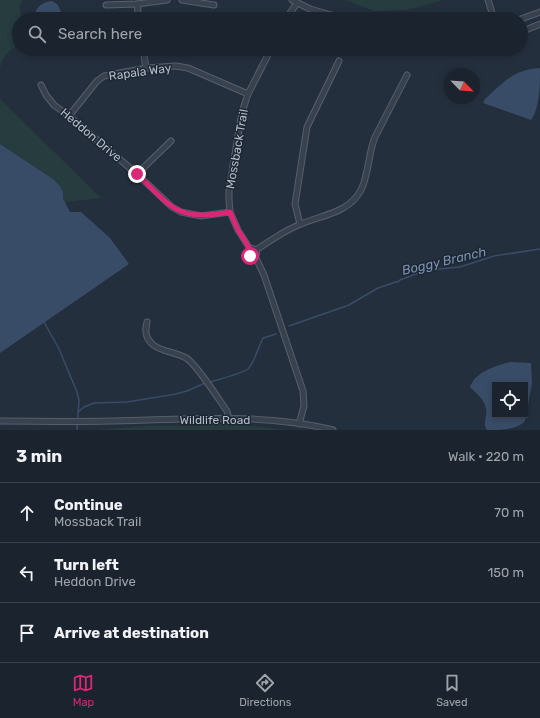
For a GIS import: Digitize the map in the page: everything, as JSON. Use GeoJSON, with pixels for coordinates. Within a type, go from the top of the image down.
{"type":"FeatureCollection","features":[{"type":"Feature","properties":{"kind":"street"},"geometry":{"type":"LineString","coordinates":[[106,5],[137,4],[166,0]]}},
{"type":"Feature","properties":{"kind":"street"},"geometry":{"type":"LineString","coordinates":[[182,0],[214,6]]}},
{"type":"Feature","properties":{"kind":"street"},"geometry":{"type":"LineString","coordinates":[[488,0],[492,12]]}},
{"type":"Feature","properties":{"kind":"street"},"geometry":{"type":"LineString","coordinates":[[289,12],[294,1],[310,9],[321,12]]}},
{"type":"Feature","properties":{"kind":"street"},"geometry":{"type":"LineString","coordinates":[[137,4],[138,12]]}},
{"type":"Feature","properties":{"kind":"street"},"geometry":{"type":"LineString","coordinates":[[528,16],[540,12]]}},
{"type":"Feature","properties":{"kind":"street"},"geometry":{"type":"LineString","coordinates":[[528,29],[540,24]]}},
{"type":"Feature","properties":{"kind":"street"},"geometry":{"type":"LineString","coordinates":[[144,56],[146,68]]}},
{"type":"Feature","properties":{"kind":"street","name":"Mossback Trail"},"geometry":{"type":"LineString","coordinates":[[267,56],[248,94],[242,112],[229,190],[230,212],[238,230],[250,249],[248,252],[249,256],[254,256],[264,275],[303,391],[304,406],[299,424]]}},
{"type":"Feature","properties":{"kind":"street"},"geometry":{"type":"LineString","coordinates":[[300,224],[295,204],[307,127],[339,60]]}},
{"type":"Feature","properties":{"kind":"street","name":"Rapala Way"},"geometry":{"type":"LineString","coordinates":[[69,116],[97,81],[104,76],[146,68],[176,66],[188,68],[248,94]]}},
{"type":"Feature","properties":{"kind":"street"},"geometry":{"type":"LineString","coordinates":[[250,249],[254,248],[256,250],[300,224],[341,210],[350,204],[360,192],[364,183],[371,147],[407,74]]}},
{"type":"Feature","properties":{"kind":"street","name":"Heddon Drive"},"geometry":{"type":"LineString","coordinates":[[41,85],[46,95],[54,105],[137,174],[163,200],[181,212],[201,216],[230,212]]}},
{"type":"Feature","properties":{"kind":"street"},"geometry":{"type":"LineString","coordinates":[[137,174],[171,141]]}},
{"type":"Feature","properties":{"kind":"street"},"geometry":{"type":"LineString","coordinates":[[254,256],[257,253],[256,250]]}},
{"type":"Feature","properties":{"kind":"street"},"geometry":{"type":"LineString","coordinates":[[147,322],[145,329],[146,337],[153,345],[161,349],[188,358],[197,368],[227,412],[229,419]]}},
{"type":"Feature","properties":{"kind":"street","name":"Wildlife Road"},"geometry":{"type":"LineString","coordinates":[[0,421],[86,422],[219,418],[299,424],[333,430]]}},
{"type":"Feature","properties":{"kind":"green space"},"geometry":{"type":"Polygon","coordinates":[[[0,0],[23,0],[19,7],[20,12],[12,12],[12,49],[2,60],[0,68],[0,0]]]}},
{"type":"Feature","properties":{"kind":"green space"},"geometry":{"type":"Polygon","coordinates":[[[345,0],[444,0],[406,10],[374,11],[345,0]]]}},
{"type":"Feature","properties":{"kind":"green space"},"geometry":{"type":"Polygon","coordinates":[[[0,99],[101,198],[66,202],[63,198],[63,192],[53,179],[0,144],[0,99]]]}},
{"type":"Feature","properties":{"kind":"green space"},"geometry":{"type":"Polygon","coordinates":[[[224,423],[288,430],[99,430],[143,426],[198,426],[224,423]]]}},
{"type":"Feature","properties":{"kind":"water"},"geometry":{"type":"Polygon","coordinates":[[[52,1],[58,5],[61,12],[36,12],[39,6],[52,1]]]}},
{"type":"Feature","properties":{"kind":"water"},"geometry":{"type":"Polygon","coordinates":[[[540,68],[538,102],[531,120],[483,103],[485,99],[498,87],[516,74],[531,69],[540,68]]]}},
{"type":"Feature","properties":{"kind":"water"},"geometry":{"type":"Polygon","coordinates":[[[0,144],[53,179],[60,186],[63,192],[63,198],[70,212],[81,212],[110,238],[129,264],[0,353],[0,144]]]}},
{"type":"Feature","properties":{"kind":"water"},"geometry":{"type":"Polygon","coordinates":[[[510,362],[531,363],[532,384],[528,405],[528,382],[492,382],[492,418],[526,418],[522,424],[513,428],[487,430],[485,425],[486,411],[484,402],[470,387],[477,377],[493,367],[510,362]]]}},
{"type":"Feature","properties":{"kind":"waterway","name":"Boggy Branch"},"geometry":{"type":"LineString","coordinates":[[289,326],[349,305],[378,288],[398,282],[416,274],[439,269],[460,267],[494,256],[540,249]]}},
{"type":"Feature","properties":{"kind":"waterway"},"geometry":{"type":"LineString","coordinates":[[44,322],[59,349],[77,392],[79,400],[77,430]]}},
{"type":"Feature","properties":{"kind":"waterway","name":"Boggy Branch"},"geometry":{"type":"LineString","coordinates":[[210,382],[247,370],[253,361],[263,338],[276,334]]}},
{"type":"Feature","properties":{"kind":"waterway","name":"Boggy Branch"},"geometry":{"type":"LineString","coordinates":[[79,411],[94,403],[127,402],[176,394],[205,383]]}},
{"type":"Feature","properties":{"kind":"route"},"geometry":{"type":"LineString","coordinates":[[137,174],[163,200],[181,212],[201,216],[230,212],[238,230],[250,249],[248,250],[248,253],[250,256]]}}]}
